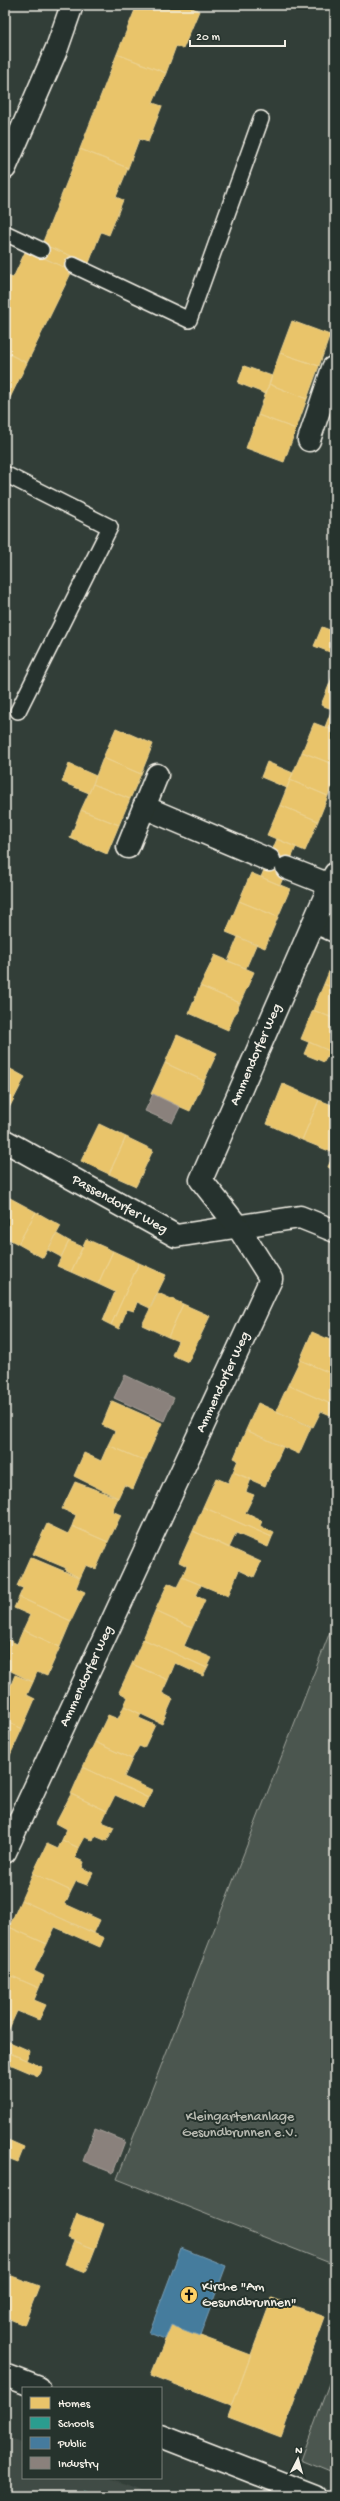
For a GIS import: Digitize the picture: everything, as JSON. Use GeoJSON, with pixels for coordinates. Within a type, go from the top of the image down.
{"type":"FeatureCollection","features":[{"type":"Feature","properties":{"kind":"street"},"geometry":{"type":"LineString","coordinates":[[5,168],[57,48],[72,5]]}},
{"type":"Feature","properties":{"kind":"street"},"geometry":{"type":"LineString","coordinates":[[309,440],[329,401],[333,368]]}},
{"type":"Feature","properties":{"kind":"street"},"geometry":{"type":"LineString","coordinates":[[128,847],[157,775]]}},
{"type":"Feature","properties":{"kind":"street","name":"Ammendorfer Weg"},"geometry":{"type":"LineString","coordinates":[[5,1852],[271,1280],[238,1226],[201,1180],[333,880],[278,864],[144,807]]}},
{"type":"Feature","properties":{"kind":"street"},"geometry":{"type":"LineString","coordinates":[[315,922],[335,931]]}},
{"type":"Feature","properties":{"kind":"street","name":"Passendorfer Weg"},"geometry":{"type":"LineString","coordinates":[[5,1141],[176,1236],[300,1217],[335,1231]]}},
{"type":"Feature","properties":{"kind":"street"},"geometry":{"type":"LineString","coordinates":[[5,2375],[36,2387]]}},
{"type":"Feature","properties":{"kind":"street"},"geometry":{"type":"LineString","coordinates":[[162,2436],[314,2496]]}},
{"type":"Feature","properties":{"kind":"lane"},"geometry":{"type":"LineString","coordinates":[[73,265],[189,320],[261,119]]}},
{"type":"Feature","properties":{"kind":"lane"},"geometry":{"type":"LineString","coordinates":[[5,233],[41,250]]}},
{"type":"Feature","properties":{"kind":"lane"},"geometry":{"type":"LineString","coordinates":[[5,474],[110,527],[18,711]]}},
{"type":"Feature","properties":{"kind":"shaded area"},"geometry":{"type":"Polygon","coordinates":[[[5,2437],[22,2444],[22,2479],[113,2479],[156,2496],[5,2496],[5,2437]]]}},
{"type":"Feature","properties":{"kind":"green space","name":"Kleingartenanlage Gesundbrunnen e.V."},"geometry":{"type":"Polygon","coordinates":[[[335,1619],[335,2265],[117,2179],[335,1619]]]}},
{"type":"Feature","properties":{"kind":"green space"},"geometry":{"type":"Polygon","coordinates":[[[335,2367],[335,2474],[301,2460],[335,2367]]]}},
{"type":"Feature","properties":{"kind":"building: Homes"},"geometry":{"type":"Polygon","coordinates":[[[137,5],[191,5],[190,7],[199,11],[183,49],[176,46],[166,73],[117,54],[137,5]]]}},
{"type":"Feature","properties":{"kind":"building: Homes"},"geometry":{"type":"Polygon","coordinates":[[[117,54],[166,73],[153,103],[162,106],[148,142],[139,139],[128,168],[80,149],[117,54]]]}},
{"type":"Feature","properties":{"kind":"building: Homes"},"geometry":{"type":"Polygon","coordinates":[[[80,149],[128,168],[116,197],[123,200],[109,235],[101,232],[89,263],[42,244],[80,149]]]}},
{"type":"Feature","properties":{"kind":"building: Homes"},"geometry":{"type":"Polygon","coordinates":[[[44,245],[76,258],[72,271],[38,255],[44,245]]]}},
{"type":"Feature","properties":{"kind":"building: Homes"},"geometry":{"type":"Polygon","coordinates":[[[26,250],[72,271],[27,363],[5,352],[5,275],[13,278],[26,250]]]}},
{"type":"Feature","properties":{"kind":"building: Homes"},"geometry":{"type":"Polygon","coordinates":[[[292,321],[330,335],[319,366],[280,353],[292,321]]]}},
{"type":"Feature","properties":{"kind":"building: Homes"},"geometry":{"type":"Polygon","coordinates":[[[5,352],[27,363],[5,408],[5,352]]]}},
{"type":"Feature","properties":{"kind":"building: Homes"},"geometry":{"type":"Polygon","coordinates":[[[280,353],[319,366],[307,399],[269,384],[280,353]]]}},
{"type":"Feature","properties":{"kind":"building: Homes"},"geometry":{"type":"Polygon","coordinates":[[[244,366],[272,376],[266,394],[238,383],[244,366]]]}},
{"type":"Feature","properties":{"kind":"building: Homes"},"geometry":{"type":"Polygon","coordinates":[[[269,384],[307,399],[296,429],[258,415],[269,384]]]}},
{"type":"Feature","properties":{"kind":"building: Homes"},"geometry":{"type":"Polygon","coordinates":[[[258,415],[296,429],[284,462],[246,448],[258,415]]]}},
{"type":"Feature","properties":{"kind":"building: Homes"},"geometry":{"type":"Polygon","coordinates":[[[322,627],[335,632],[335,654],[314,646],[322,627]]]}},
{"type":"Feature","properties":{"kind":"building: Homes"},"geometry":{"type":"Polygon","coordinates":[[[334,673],[335,674],[335,710],[321,705],[334,673]]]}},
{"type":"Feature","properties":{"kind":"building: Homes"},"geometry":{"type":"Polygon","coordinates":[[[332,709],[335,710],[335,731],[325,727],[332,709]]]}},
{"type":"Feature","properties":{"kind":"building: Homes"},"geometry":{"type":"Polygon","coordinates":[[[314,723],[335,731],[335,765],[302,752],[314,723]]]}},
{"type":"Feature","properties":{"kind":"building: Homes"},"geometry":{"type":"Polygon","coordinates":[[[116,728],[153,744],[141,774],[103,758],[116,728]]]}},
{"type":"Feature","properties":{"kind":"building: Homes"},"geometry":{"type":"Polygon","coordinates":[[[302,752],[335,765],[335,779],[328,796],[290,780],[302,752]]]}},
{"type":"Feature","properties":{"kind":"building: Homes"},"geometry":{"type":"Polygon","coordinates":[[[103,758],[141,774],[130,799],[93,784],[103,758]]]}},
{"type":"Feature","properties":{"kind":"building: Homes"},"geometry":{"type":"Polygon","coordinates":[[[267,762],[293,773],[287,788],[261,777],[267,762]]]}},
{"type":"Feature","properties":{"kind":"building: Homes"},"geometry":{"type":"Polygon","coordinates":[[[69,764],[96,776],[89,793],[62,782],[69,764]]]}},
{"type":"Feature","properties":{"kind":"building: Homes"},"geometry":{"type":"Polygon","coordinates":[[[290,780],[328,796],[318,821],[280,805],[290,780]]]}},
{"type":"Feature","properties":{"kind":"building: Homes"},"geometry":{"type":"Polygon","coordinates":[[[93,784],[130,799],[119,825],[81,810],[93,784]]]}},
{"type":"Feature","properties":{"kind":"building: Homes"},"geometry":{"type":"Polygon","coordinates":[[[280,805],[318,821],[305,851],[267,835],[280,805]]]}},
{"type":"Feature","properties":{"kind":"building: Homes"},"geometry":{"type":"Polygon","coordinates":[[[81,810],[119,825],[107,854],[70,838],[81,810]]]}},
{"type":"Feature","properties":{"kind":"building: Homes"},"geometry":{"type":"Polygon","coordinates":[[[277,839],[296,847],[280,885],[261,877],[277,839]]]}},
{"type":"Feature","properties":{"kind":"building: Homes"},"geometry":{"type":"Polygon","coordinates":[[[251,873],[290,889],[278,917],[239,901],[251,873]]]}},
{"type":"Feature","properties":{"kind":"building: Homes"},"geometry":{"type":"Polygon","coordinates":[[[239,901],[278,917],[265,948],[226,932],[239,901]]]}},
{"type":"Feature","properties":{"kind":"building: Homes"},"geometry":{"type":"Polygon","coordinates":[[[238,937],[256,945],[246,968],[228,961],[238,937]]]}},
{"type":"Feature","properties":{"kind":"building: Homes"},"geometry":{"type":"Polygon","coordinates":[[[215,955],[254,972],[240,1003],[200,986],[215,955]]]}},
{"type":"Feature","properties":{"kind":"building: Homes"},"geometry":{"type":"Polygon","coordinates":[[[335,957],[335,989],[324,984],[335,957]]]}},
{"type":"Feature","properties":{"kind":"building: Homes"},"geometry":{"type":"Polygon","coordinates":[[[324,984],[335,989],[335,1019],[313,1010],[324,984]]]}},
{"type":"Feature","properties":{"kind":"building: Homes"},"geometry":{"type":"Polygon","coordinates":[[[200,986],[240,1003],[228,1030],[189,1013],[200,986]]]}},
{"type":"Feature","properties":{"kind":"building: Homes"},"geometry":{"type":"Polygon","coordinates":[[[313,1010],[335,1019],[335,1053],[301,1039],[313,1010]]]}},
{"type":"Feature","properties":{"kind":"building: Homes"},"geometry":{"type":"Polygon","coordinates":[[[177,1035],[217,1053],[204,1081],[165,1063],[177,1035]]]}},
{"type":"Feature","properties":{"kind":"building: Homes"},"geometry":{"type":"Polygon","coordinates":[[[309,1042],[329,1051],[324,1062],[304,1054],[309,1042]]]}},
{"type":"Feature","properties":{"kind":"building: Homes"},"geometry":{"type":"Polygon","coordinates":[[[165,1063],[204,1081],[190,1111],[151,1094],[165,1063]]]}},
{"type":"Feature","properties":{"kind":"building: Homes"},"geometry":{"type":"Polygon","coordinates":[[[5,1066],[25,1077],[7,1112],[5,1111],[5,1066]]]}},
{"type":"Feature","properties":{"kind":"building: Homes"},"geometry":{"type":"Polygon","coordinates":[[[283,1084],[319,1100],[302,1140],[267,1124],[283,1084]]]}},
{"type":"Feature","properties":{"kind":"building: Homes"},"geometry":{"type":"Polygon","coordinates":[[[319,1100],[335,1106],[334,1153],[302,1140],[319,1100]]]}},
{"type":"Feature","properties":{"kind":"building: Homes"},"geometry":{"type":"Polygon","coordinates":[[[99,1124],[126,1137],[109,1174],[81,1161],[99,1124]]]}},
{"type":"Feature","properties":{"kind":"building: Homes"},"geometry":{"type":"Polygon","coordinates":[[[126,1137],[153,1150],[136,1186],[109,1174],[126,1137]]]}},
{"type":"Feature","properties":{"kind":"building: Homes"},"geometry":{"type":"Polygon","coordinates":[[[335,1151],[335,1171],[328,1167],[335,1151]]]}},
{"type":"Feature","properties":{"kind":"building: Homes"},"geometry":{"type":"Polygon","coordinates":[[[5,1195],[10,1198],[5,1208],[5,1195]]]}},
{"type":"Feature","properties":{"kind":"building: Homes"},"geometry":{"type":"Polygon","coordinates":[[[10,1198],[36,1212],[18,1244],[5,1237],[5,1208],[10,1198]]]}},
{"type":"Feature","properties":{"kind":"building: Homes"},"geometry":{"type":"Polygon","coordinates":[[[36,1212],[61,1226],[43,1258],[18,1244],[36,1212]]]}},
{"type":"Feature","properties":{"kind":"building: Homes"},"geometry":{"type":"Polygon","coordinates":[[[57,1234],[69,1241],[61,1257],[48,1250],[57,1234]]]}},
{"type":"Feature","properties":{"kind":"building: Homes"},"geometry":{"type":"Polygon","coordinates":[[[86,1239],[113,1251],[98,1284],[71,1272],[86,1239]]]}},
{"type":"Feature","properties":{"kind":"building: Homes"},"geometry":{"type":"Polygon","coordinates":[[[69,1241],[83,1247],[71,1272],[57,1266],[69,1241]]]}},
{"type":"Feature","properties":{"kind":"building: Homes"},"geometry":{"type":"Polygon","coordinates":[[[113,1251],[139,1263],[111,1325],[103,1321],[115,1292],[98,1284],[113,1251]]]}},
{"type":"Feature","properties":{"kind":"building: Homes"},"geometry":{"type":"Polygon","coordinates":[[[139,1263],[166,1275],[150,1308],[137,1302],[134,1311],[127,1309],[119,1329],[111,1325],[139,1263]]]}},
{"type":"Feature","properties":{"kind":"building: Homes"},"geometry":{"type":"Polygon","coordinates":[[[158,1293],[183,1304],[168,1337],[142,1325],[158,1293]]]}},
{"type":"Feature","properties":{"kind":"building: Homes"},"geometry":{"type":"Polygon","coordinates":[[[183,1304],[210,1316],[188,1362],[172,1355],[178,1341],[168,1337],[183,1304]]]}},
{"type":"Feature","properties":{"kind":"building: Homes"},"geometry":{"type":"Polygon","coordinates":[[[335,1329],[335,1375],[300,1360],[312,1332],[330,1340],[335,1329]]]}},
{"type":"Feature","properties":{"kind":"building: Homes"},"geometry":{"type":"Polygon","coordinates":[[[300,1360],[335,1375],[329,1393],[335,1396],[335,1406],[288,1385],[300,1360]]]}},
{"type":"Feature","properties":{"kind":"building: Homes"},"geometry":{"type":"Polygon","coordinates":[[[288,1385],[335,1406],[335,1417],[321,1411],[313,1427],[276,1411],[288,1385]]]}},
{"type":"Feature","properties":{"kind":"building: Homes"},"geometry":{"type":"Polygon","coordinates":[[[112,1401],[162,1423],[145,1461],[108,1445],[115,1431],[102,1425],[112,1401]]]}},
{"type":"Feature","properties":{"kind":"building: Homes"},"geometry":{"type":"Polygon","coordinates":[[[258,1403],[311,1427],[299,1454],[246,1430],[258,1403]]]}},
{"type":"Feature","properties":{"kind":"building: Homes"},"geometry":{"type":"Polygon","coordinates":[[[246,1430],[283,1447],[265,1486],[233,1472],[238,1460],[234,1458],[246,1430]]]}},
{"type":"Feature","properties":{"kind":"building: Homes"},"geometry":{"type":"Polygon","coordinates":[[[108,1445],[145,1461],[133,1489],[124,1485],[118,1498],[74,1476],[84,1453],[101,1461],[108,1445]]]}},
{"type":"Feature","properties":{"kind":"building: Homes"},"geometry":{"type":"Polygon","coordinates":[[[233,1472],[251,1479],[246,1492],[254,1495],[245,1513],[262,1521],[260,1526],[274,1533],[272,1537],[203,1507],[216,1478],[228,1483],[233,1472]]]}},
{"type":"Feature","properties":{"kind":"building: Homes"},"geometry":{"type":"Polygon","coordinates":[[[75,1482],[118,1498],[112,1511],[121,1515],[108,1542],[72,1526],[76,1515],[62,1509],[75,1482]]]}},
{"type":"Feature","properties":{"kind":"building: Homes"},"geometry":{"type":"Polygon","coordinates":[[[203,1507],[272,1537],[268,1547],[236,1533],[229,1548],[193,1531],[203,1507]]]}},
{"type":"Feature","properties":{"kind":"building: Homes"},"geometry":{"type":"Polygon","coordinates":[[[47,1524],[68,1534],[72,1526],[108,1542],[96,1569],[86,1565],[80,1578],[65,1570],[66,1568],[33,1554],[47,1524]]]}},
{"type":"Feature","properties":{"kind":"building: Homes"},"geometry":{"type":"Polygon","coordinates":[[[193,1531],[261,1562],[254,1577],[239,1570],[228,1596],[182,1577],[187,1566],[179,1562],[193,1531]]]}},
{"type":"Feature","properties":{"kind":"building: Homes"},"geometry":{"type":"Polygon","coordinates":[[[30,1557],[80,1578],[76,1588],[85,1592],[71,1621],[19,1597],[23,1588],[17,1586],[30,1557]]]}},
{"type":"Feature","properties":{"kind":"building: Homes"},"geometry":{"type":"Polygon","coordinates":[[[182,1577],[201,1585],[196,1596],[205,1600],[192,1628],[155,1611],[168,1583],[177,1587],[182,1577]]]}},
{"type":"Feature","properties":{"kind":"building: Homes"},"geometry":{"type":"Polygon","coordinates":[[[19,1597],[71,1621],[60,1647],[23,1630],[30,1615],[14,1608],[19,1597]]]}},
{"type":"Feature","properties":{"kind":"building: Homes"},"geometry":{"type":"Polygon","coordinates":[[[155,1611],[192,1628],[184,1646],[212,1658],[207,1668],[143,1639],[155,1611]]]}},
{"type":"Feature","properties":{"kind":"building: Homes"},"geometry":{"type":"Polygon","coordinates":[[[23,1630],[60,1647],[47,1676],[37,1672],[33,1682],[5,1668],[5,1638],[17,1644],[23,1630]]]}},
{"type":"Feature","properties":{"kind":"building: Homes"},"geometry":{"type":"Polygon","coordinates":[[[143,1639],[207,1668],[203,1676],[175,1663],[168,1680],[132,1664],[143,1639]]]}},
{"type":"Feature","properties":{"kind":"building: Homes"},"geometry":{"type":"Polygon","coordinates":[[[132,1664],[168,1680],[162,1693],[173,1699],[162,1724],[124,1706],[128,1697],[119,1692],[132,1664]]]}},
{"type":"Feature","properties":{"kind":"building: Homes"},"geometry":{"type":"Polygon","coordinates":[[[15,1675],[33,1682],[27,1695],[35,1699],[22,1729],[5,1721],[5,1685],[10,1687],[15,1675]]]}},
{"type":"Feature","properties":{"kind":"building: Homes"},"geometry":{"type":"Polygon","coordinates":[[[124,1706],[141,1714],[139,1718],[155,1725],[144,1748],[139,1746],[132,1759],[95,1742],[108,1715],[118,1719],[124,1706]]]}},
{"type":"Feature","properties":{"kind":"building: Homes"},"geometry":{"type":"Polygon","coordinates":[[[5,1721],[22,1729],[11,1753],[5,1751],[5,1721]]]}},
{"type":"Feature","properties":{"kind":"building: Homes"},"geometry":{"type":"Polygon","coordinates":[[[95,1742],[132,1759],[124,1777],[152,1790],[148,1798],[83,1767],[95,1742]]]}},
{"type":"Feature","properties":{"kind":"building: Homes"},"geometry":{"type":"Polygon","coordinates":[[[5,1751],[11,1753],[5,1766],[5,1751]]]}},
{"type":"Feature","properties":{"kind":"building: Homes"},"geometry":{"type":"Polygon","coordinates":[[[83,1767],[148,1798],[143,1808],[115,1795],[107,1811],[71,1794],[83,1767]]]}},
{"type":"Feature","properties":{"kind":"building: Homes"},"geometry":{"type":"Polygon","coordinates":[[[71,1794],[107,1811],[102,1822],[114,1827],[107,1841],[95,1836],[93,1841],[85,1837],[79,1848],[62,1840],[67,1829],[56,1823],[71,1794]]]}},
{"type":"Feature","properties":{"kind":"building: Homes"},"geometry":{"type":"Polygon","coordinates":[[[62,1840],[79,1848],[75,1858],[84,1862],[82,1868],[93,1873],[87,1885],[76,1881],[71,1891],[33,1873],[47,1844],[58,1849],[62,1840]]]}},
{"type":"Feature","properties":{"kind":"building: Homes"},"geometry":{"type":"Polygon","coordinates":[[[33,1873],[71,1891],[65,1904],[100,1920],[94,1933],[21,1900],[33,1873]]]}},
{"type":"Feature","properties":{"kind":"building: Homes"},"geometry":{"type":"Polygon","coordinates":[[[21,1900],[104,1938],[100,1947],[55,1927],[47,1944],[9,1927],[21,1900]]]}},
{"type":"Feature","properties":{"kind":"building: Homes"},"geometry":{"type":"Polygon","coordinates":[[[9,1927],[47,1944],[34,1971],[44,1976],[39,1988],[5,1973],[5,1936],[9,1927]]]}},
{"type":"Feature","properties":{"kind":"building: Homes"},"geometry":{"type":"Polygon","coordinates":[[[5,1973],[39,1988],[34,2000],[46,2005],[39,2020],[17,2011],[12,2022],[5,2019],[5,1973]]]}},
{"type":"Feature","properties":{"kind":"building: Homes"},"geometry":{"type":"Polygon","coordinates":[[[5,2019],[12,2022],[5,2038],[5,2019]]]}},
{"type":"Feature","properties":{"kind":"building: Homes"},"geometry":{"type":"Polygon","coordinates":[[[5,2040],[30,2051],[26,2060],[5,2051],[5,2040]]]}},
{"type":"Feature","properties":{"kind":"building: Homes"},"geometry":{"type":"Polygon","coordinates":[[[5,2051],[42,2067],[38,2076],[5,2062],[5,2051]]]}},
{"type":"Feature","properties":{"kind":"building: Homes"},"geometry":{"type":"Polygon","coordinates":[[[8,2140],[24,2147],[18,2162],[5,2157],[8,2140]]]}},
{"type":"Feature","properties":{"kind":"building: Homes"},"geometry":{"type":"Polygon","coordinates":[[[77,2214],[104,2224],[95,2249],[68,2238],[77,2214]]]}},
{"type":"Feature","properties":{"kind":"building: Homes"},"geometry":{"type":"Polygon","coordinates":[[[74,2241],[95,2249],[86,2272],[65,2264],[74,2241]]]}},
{"type":"Feature","properties":{"kind":"building: Homes"},"geometry":{"type":"Polygon","coordinates":[[[9,2275],[39,2286],[24,2325],[5,2317],[5,2285],[9,2275]]]}},
{"type":"Feature","properties":{"kind":"building: Homes"},"geometry":{"type":"Polygon","coordinates":[[[272,2298],[325,2317],[281,2437],[228,2417],[272,2298]]]}},
{"type":"Feature","properties":{"kind":"building: Homes"},"geometry":{"type":"Polygon","coordinates":[[[171,2325],[251,2355],[232,2406],[151,2375],[171,2325]]]}},
{"type":"Feature","properties":{"kind":"building: Schools"},"geometry":{"type":"Polygon","coordinates":[[[83,2490],[99,2496],[81,2496],[83,2490]]]}},
{"type":"Feature","properties":{"kind":"building: Public","name":"Kirche \"Am Gesundbrunnen\""},"geometry":{"type":"Polygon","coordinates":[[[181,2248],[226,2266],[200,2336],[171,2325],[165,2339],[149,2333],[181,2248]]]}},
{"type":"Feature","properties":{"kind":"building: Industry"},"geometry":{"type":"Polygon","coordinates":[[[153,1094],[180,1107],[172,1123],[145,1111],[153,1094]]]}},
{"type":"Feature","properties":{"kind":"building: Industry"},"geometry":{"type":"Polygon","coordinates":[[[125,1375],[174,1398],[164,1421],[114,1398],[125,1375]]]}},
{"type":"Feature","properties":{"kind":"building: Industry"},"geometry":{"type":"Polygon","coordinates":[[[95,2129],[125,2141],[113,2173],[83,2161],[95,2129]]]}},
{"type":"Feature","properties":{"kind":"place","name":"Kirche \"Am Gesundbrunnen\""},"geometry":{"type":"Point","coordinates":[189,2295]}}]}
